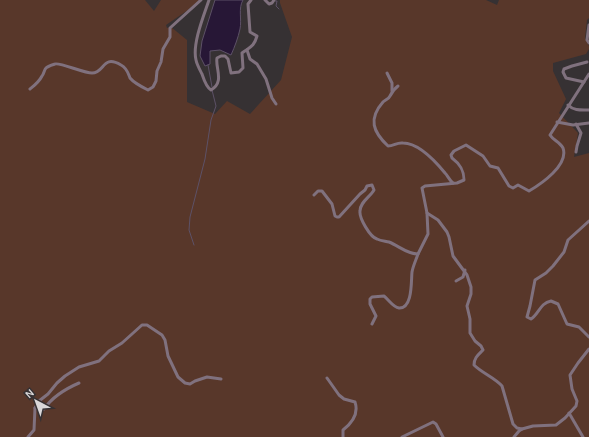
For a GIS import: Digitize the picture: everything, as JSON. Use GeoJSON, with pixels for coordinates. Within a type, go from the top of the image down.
{"type":"FeatureCollection","features":[{"type":"Feature","properties":{"kind":"street"},"geometry":{"type":"LineString","coordinates":[[30,89],[38,83],[46,68],[56,63],[92,73],[100,70],[106,63],[110,62],[125,68],[132,80],[137,85],[148,90],[153,87],[156,81],[163,49],[170,37],[170,28],[201,0]]}},
{"type":"Feature","properties":{"kind":"street"},"geometry":{"type":"LineString","coordinates":[[209,0],[197,37],[196,60],[210,90],[215,87],[219,78],[217,58],[225,56],[228,59],[231,73],[234,74],[239,72],[243,68],[242,53],[256,41],[257,36],[250,32],[249,28],[248,4],[251,0]]}},
{"type":"Feature","properties":{"kind":"street"},"geometry":{"type":"LineString","coordinates":[[265,0],[269,4],[272,4],[274,0]]}},
{"type":"Feature","properties":{"kind":"street"},"geometry":{"type":"LineString","coordinates":[[589,25],[587,40],[589,43]]}},
{"type":"Feature","properties":{"kind":"street"},"geometry":{"type":"LineString","coordinates":[[247,50],[250,59],[257,64],[266,79],[272,98],[276,104]]}},
{"type":"Feature","properties":{"kind":"street"},"geometry":{"type":"LineString","coordinates":[[584,82],[566,78],[563,72],[564,69],[587,62]]}},
{"type":"Feature","properties":{"kind":"street"},"geometry":{"type":"LineString","coordinates":[[387,73],[392,83],[391,93]]}},
{"type":"Feature","properties":{"kind":"street"},"geometry":{"type":"LineString","coordinates":[[372,324],[376,316],[370,304],[370,299],[372,297],[384,296],[395,306],[401,308],[406,304],[410,296],[413,266],[428,234],[427,213],[422,188],[425,186],[453,183],[464,180],[464,174],[461,166],[452,158],[451,155],[454,151],[466,145],[483,156],[490,166],[498,168],[509,186],[513,188],[518,185],[530,191],[555,172],[563,157],[563,149],[560,144],[550,135],[589,74]]}},
{"type":"Feature","properties":{"kind":"street"},"geometry":{"type":"LineString","coordinates":[[398,86],[377,110],[373,120],[379,138],[388,146],[392,146],[397,143],[404,143],[416,147],[431,158],[453,183]]}},
{"type":"Feature","properties":{"kind":"street"},"geometry":{"type":"LineString","coordinates":[[568,105],[572,109],[589,110]]}},
{"type":"Feature","properties":{"kind":"street"},"geometry":{"type":"LineString","coordinates":[[557,122],[576,124],[589,123]]}},
{"type":"Feature","properties":{"kind":"street"},"geometry":{"type":"LineString","coordinates":[[576,124],[581,133],[576,152]]}},
{"type":"Feature","properties":{"kind":"street"},"geometry":{"type":"LineString","coordinates":[[314,195],[318,191],[322,190],[332,204],[335,216],[339,217],[367,186],[372,185],[374,187],[372,194],[363,203],[359,210],[360,216],[369,232],[378,240],[389,242],[401,249],[418,254]]}},
{"type":"Feature","properties":{"kind":"street"},"geometry":{"type":"LineString","coordinates":[[427,213],[433,216],[447,232],[450,238],[453,256],[468,274],[471,287],[471,294],[467,306],[470,319],[470,333],[475,341],[482,346],[482,350],[476,356],[474,365],[502,386],[514,424],[517,428],[522,429]]}},
{"type":"Feature","properties":{"kind":"street"},"geometry":{"type":"LineString","coordinates":[[589,221],[568,240],[564,252],[546,273],[535,280],[527,317],[531,319],[542,305],[551,300],[558,304],[567,324],[579,327],[589,337]]}},
{"type":"Feature","properties":{"kind":"street"},"geometry":{"type":"LineString","coordinates":[[456,281],[463,277],[465,270]]}},
{"type":"Feature","properties":{"kind":"street"},"geometry":{"type":"LineString","coordinates":[[28,437],[34,430],[35,408],[39,401],[48,394],[57,383],[79,366],[98,361],[144,324],[162,335],[165,340],[168,356],[181,381],[190,384],[207,377],[221,379]]}},
{"type":"Feature","properties":{"kind":"street"},"geometry":{"type":"LineString","coordinates":[[514,437],[522,429],[533,426],[556,424],[576,406],[578,401],[572,389],[570,375],[589,349]]}},
{"type":"Feature","properties":{"kind":"street"},"geometry":{"type":"LineString","coordinates":[[327,378],[339,395],[344,399],[355,402],[356,407],[353,420],[343,430],[343,437]]}},
{"type":"Feature","properties":{"kind":"street"},"geometry":{"type":"LineString","coordinates":[[35,408],[41,410],[44,409],[63,390],[79,383]]}},
{"type":"Feature","properties":{"kind":"street"},"geometry":{"type":"LineString","coordinates":[[569,413],[583,437]]}},
{"type":"Feature","properties":{"kind":"street"},"geometry":{"type":"LineString","coordinates":[[402,437],[433,422],[436,424],[443,437]]}},
{"type":"Feature","properties":{"kind":"shaded area"},"geometry":{"type":"Polygon","coordinates":[[[0,0],[145,0],[154,11],[161,0],[199,0],[188,10],[166,25],[167,28],[171,27],[187,40],[187,102],[215,114],[227,101],[250,114],[281,80],[292,37],[280,0],[486,0],[497,5],[499,0],[589,0],[589,18],[587,20],[585,38],[589,49],[586,54],[553,63],[553,71],[566,99],[559,113],[578,133],[574,157],[589,153],[589,437],[0,437],[0,0]]]}},
{"type":"Feature","properties":{"kind":"shaded area"},"geometry":{"type":"Polygon","coordinates":[[[215,0],[243,0],[241,7],[240,29],[231,55],[220,50],[210,51],[210,64],[205,66],[200,56],[202,41],[215,0]]]}},
{"type":"Feature","properties":{"kind":"waterway"},"geometry":{"type":"LineString","coordinates":[[275,1],[277,1],[276,6],[279,9]]}},
{"type":"Feature","properties":{"kind":"waterway"},"geometry":{"type":"LineString","coordinates":[[208,65],[212,87]]}},
{"type":"Feature","properties":{"kind":"waterway"},"geometry":{"type":"LineString","coordinates":[[194,245],[189,230],[190,217],[205,159],[211,120],[216,106],[212,90]]}}]}
